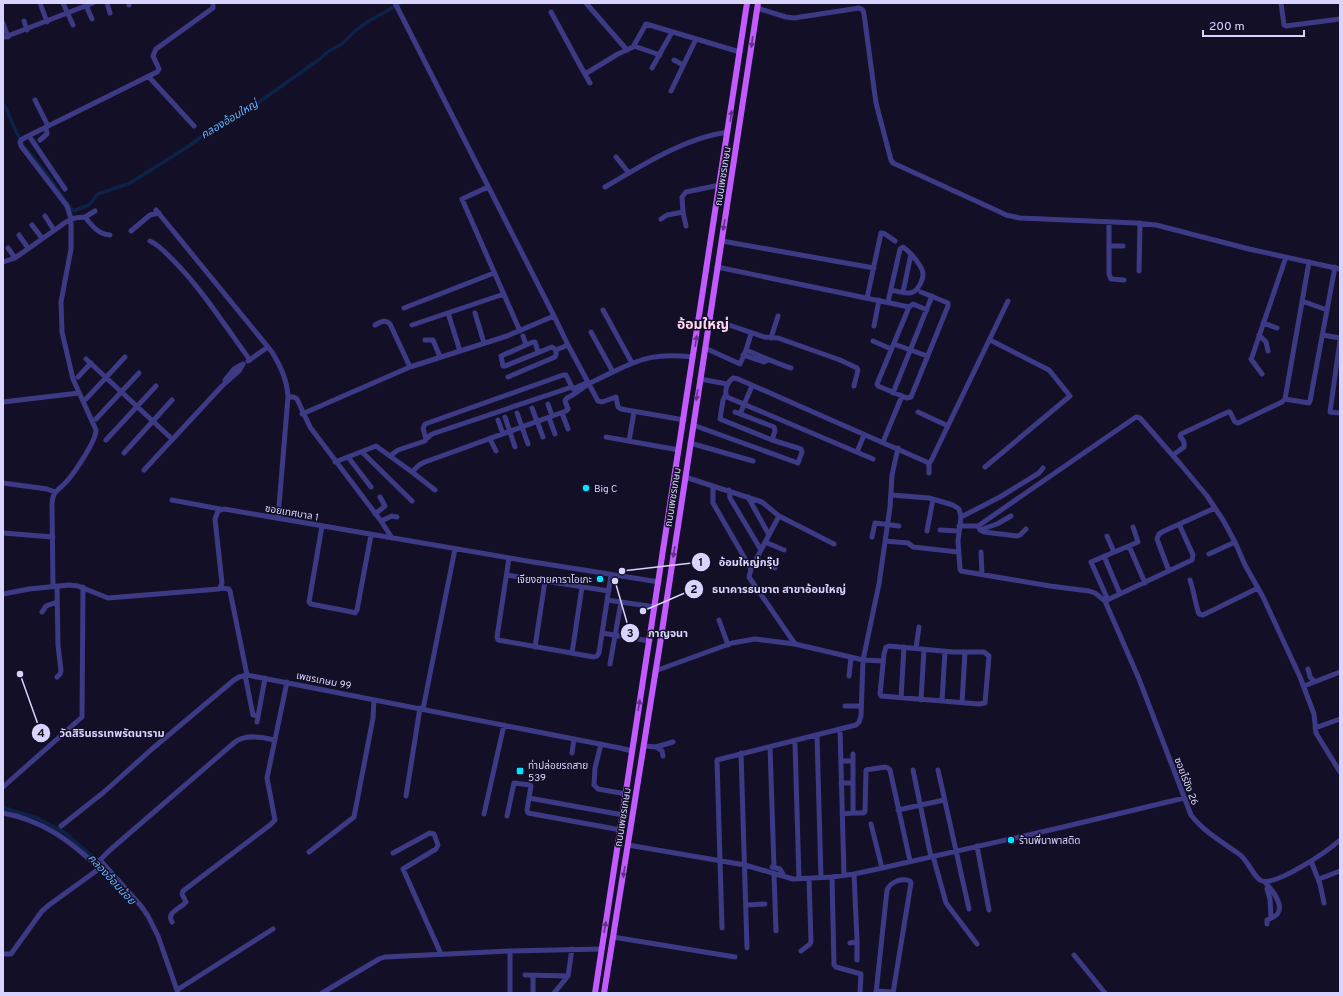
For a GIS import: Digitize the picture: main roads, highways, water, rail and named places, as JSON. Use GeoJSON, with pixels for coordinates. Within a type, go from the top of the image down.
{"type":"FeatureCollection","features":[{"type":"Feature","properties":{"kind":"main road","name":"ถนนเพชรเกษม"},"geometry":{"type":"LineString","coordinates":[[595,993],[747,3]]}},
{"type":"Feature","properties":{"kind":"main road","name":"ถนนเพชรเกษม"},"geometry":{"type":"LineString","coordinates":[[604,993],[644,746],[758,6]]}},
{"type":"Feature","properties":{"kind":"main road"},"geometry":{"type":"LineString","coordinates":[[632,751],[642,757]]}},
{"type":"Feature","properties":{"kind":"main road"},"geometry":{"type":"LineString","coordinates":[[631,763],[636,760],[641,765]]}},
{"type":"Feature","properties":{"kind":"waterway","name":"คลองอ้อมใหญ่"},"geometry":{"type":"LineString","coordinates":[[3,105],[5,106],[23,145],[45,172],[73,211],[89,205],[98,194],[130,183],[189,146],[214,127],[242,114],[329,51],[342,44],[355,31],[369,21],[401,3]]}},
{"type":"Feature","properties":{"kind":"waterway","name":"คลองอ้อมน้อย"},"geometry":{"type":"LineString","coordinates":[[3,807],[35,817],[64,832],[100,863]]}},
{"type":"Feature","properties":{"kind":"place","name":"Big C"},"geometry":{"type":"Point","coordinates":[586,488]}},
{"type":"Feature","properties":{"kind":"place","name":"อ้อมใหญ่กรุ๊ป"},"geometry":{"type":"Point","coordinates":[622,571]}},
{"type":"Feature","properties":{"kind":"place","name":"เจียงฮายคาราโอเกะ"},"geometry":{"type":"Point","coordinates":[600,579]}},
{"type":"Feature","properties":{"kind":"place","name":"กาญจนา"},"geometry":{"type":"Point","coordinates":[615,581]}},
{"type":"Feature","properties":{"kind":"place","name":"ธนาคารธนชาต สาขาอ้อมใหญ่"},"geometry":{"type":"Point","coordinates":[643,611]}},
{"type":"Feature","properties":{"kind":"place","name":"วัดสิรินธรเทพรัตนาราม"},"geometry":{"type":"Point","coordinates":[20,674]}},
{"type":"Feature","properties":{"kind":"place","name":"ท่าปล่อยรถสาย 539"},"geometry":{"type":"Point","coordinates":[520,771]}},
{"type":"Feature","properties":{"kind":"place","name":"ร้านพี่นาพาสติด"},"geometry":{"type":"Point","coordinates":[1011,840]}},
{"type":"Feature","properties":{"kind":"district","name":"อ้อมใหญ่"},"geometry":{"type":"Point","coordinates":[703,324]}}]}
